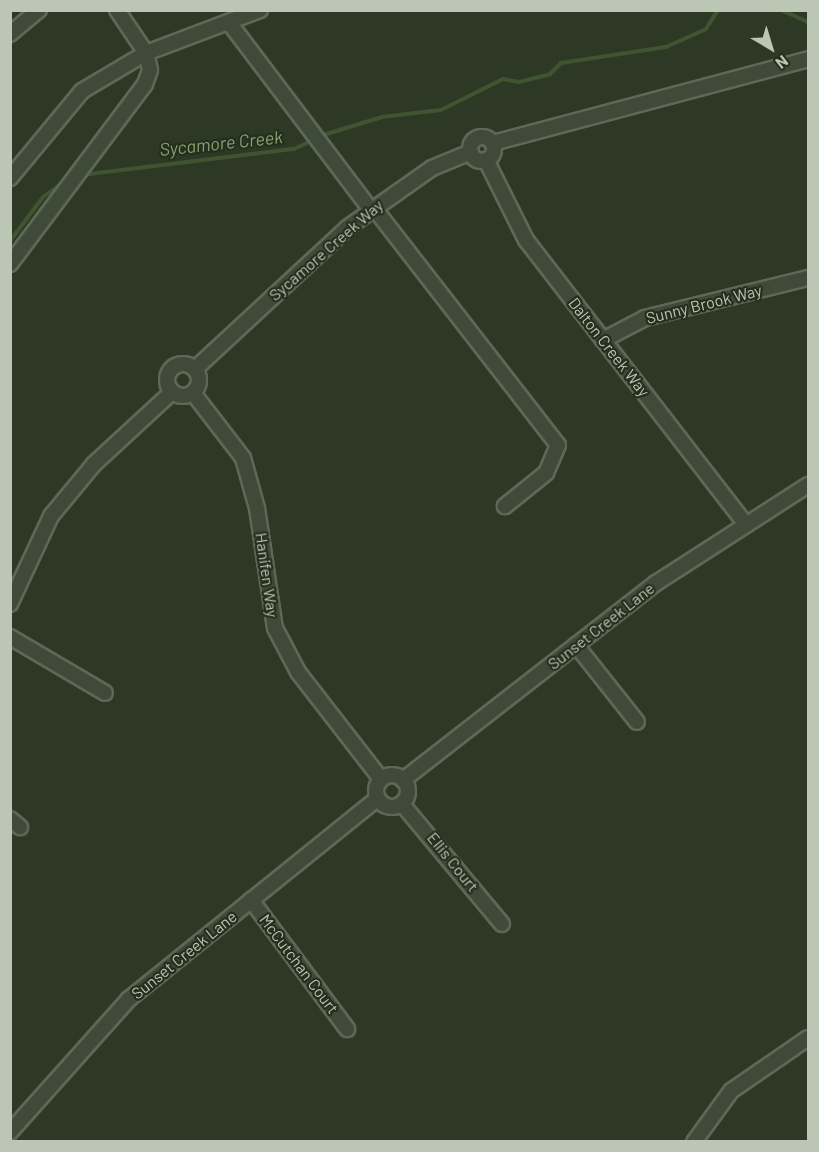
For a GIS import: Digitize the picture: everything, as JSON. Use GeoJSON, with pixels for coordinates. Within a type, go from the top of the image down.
{"type":"FeatureCollection","features":[{"type":"Feature","properties":{"kind":"street"},"geometry":{"type":"LineString","coordinates":[[10,34],[39,10]]}},
{"type":"Feature","properties":{"kind":"street"},"geometry":{"type":"LineString","coordinates":[[10,264],[70,186],[78,167],[145,84],[150,70],[146,53],[117,10]]}},
{"type":"Feature","properties":{"kind":"street"},"geometry":{"type":"LineString","coordinates":[[10,178],[82,91],[146,53],[231,25],[260,10]]}},
{"type":"Feature","properties":{"kind":"street"},"geometry":{"type":"LineString","coordinates":[[231,25],[322,145],[558,445],[546,473],[505,506]]}},
{"type":"Feature","properties":{"kind":"street"},"geometry":{"type":"LineString","coordinates":[[471,152],[486,160],[493,155],[493,143],[808,58]]}},
{"type":"Feature","properties":{"kind":"street","name":"Sycamore Creek Way"},"geometry":{"type":"LineString","coordinates":[[195,369],[372,209],[432,168],[471,152],[478,138],[493,143]]}},
{"type":"Feature","properties":{"kind":"street","name":"Dalton Creek Way"},"geometry":{"type":"LineString","coordinates":[[486,160],[526,240],[746,525]]}},
{"type":"Feature","properties":{"kind":"street","name":"Sunny Brook Way"},"geometry":{"type":"LineString","coordinates":[[603,340],[645,318],[808,278]]}},
{"type":"Feature","properties":{"kind":"street"},"geometry":{"type":"LineString","coordinates":[[10,604],[51,516],[94,464],[172,392],[193,393],[199,381],[195,369],[181,364],[172,368],[167,381],[172,392]]}},
{"type":"Feature","properties":{"kind":"street","name":"Hanifen Way"},"geometry":{"type":"LineString","coordinates":[[193,393],[243,458],[257,508],[275,628],[298,672],[381,779]]}},
{"type":"Feature","properties":{"kind":"street","name":"Sunset Creek Lane"},"geometry":{"type":"LineString","coordinates":[[404,780],[656,583],[808,485]]}},
{"type":"Feature","properties":{"kind":"street"},"geometry":{"type":"LineString","coordinates":[[10,637],[105,693]]}},
{"type":"Feature","properties":{"kind":"street"},"geometry":{"type":"LineString","coordinates":[[576,645],[637,722]]}},
{"type":"Feature","properties":{"kind":"street"},"geometry":{"type":"LineString","coordinates":[[390,775],[404,780],[408,791],[402,804],[390,807],[377,799],[381,779],[390,775]]}},
{"type":"Feature","properties":{"kind":"street","name":"Sunset Creek Lane"},"geometry":{"type":"LineString","coordinates":[[10,1132],[129,999],[377,799]]}},
{"type":"Feature","properties":{"kind":"street","name":"Ellis Court"},"geometry":{"type":"LineString","coordinates":[[402,804],[502,924]]}},
{"type":"Feature","properties":{"kind":"street","name":"McCutchan Court"},"geometry":{"type":"LineString","coordinates":[[251,900],[347,1029]]}},
{"type":"Feature","properties":{"kind":"street"},"geometry":{"type":"LineString","coordinates":[[694,1142],[732,1091],[808,1038]]}},
{"type":"Feature","properties":{"kind":"waterway","name":"Sycamore Creek"},"geometry":{"type":"LineString","coordinates":[[320,136],[382,117],[441,110],[503,79],[519,82],[550,74],[561,63],[666,47],[706,29],[718,10]]}},
{"type":"Feature","properties":{"kind":"waterway","name":"Sycamore Creek"},"geometry":{"type":"LineString","coordinates":[[781,10],[808,22]]}},
{"type":"Feature","properties":{"kind":"waterway","name":"Sycamore Creek"},"geometry":{"type":"LineString","coordinates":[[81,175],[294,149],[313,140]]}},
{"type":"Feature","properties":{"kind":"waterway","name":"Sycamore Creek"},"geometry":{"type":"LineString","coordinates":[[10,241],[43,197],[68,179]]}}]}
